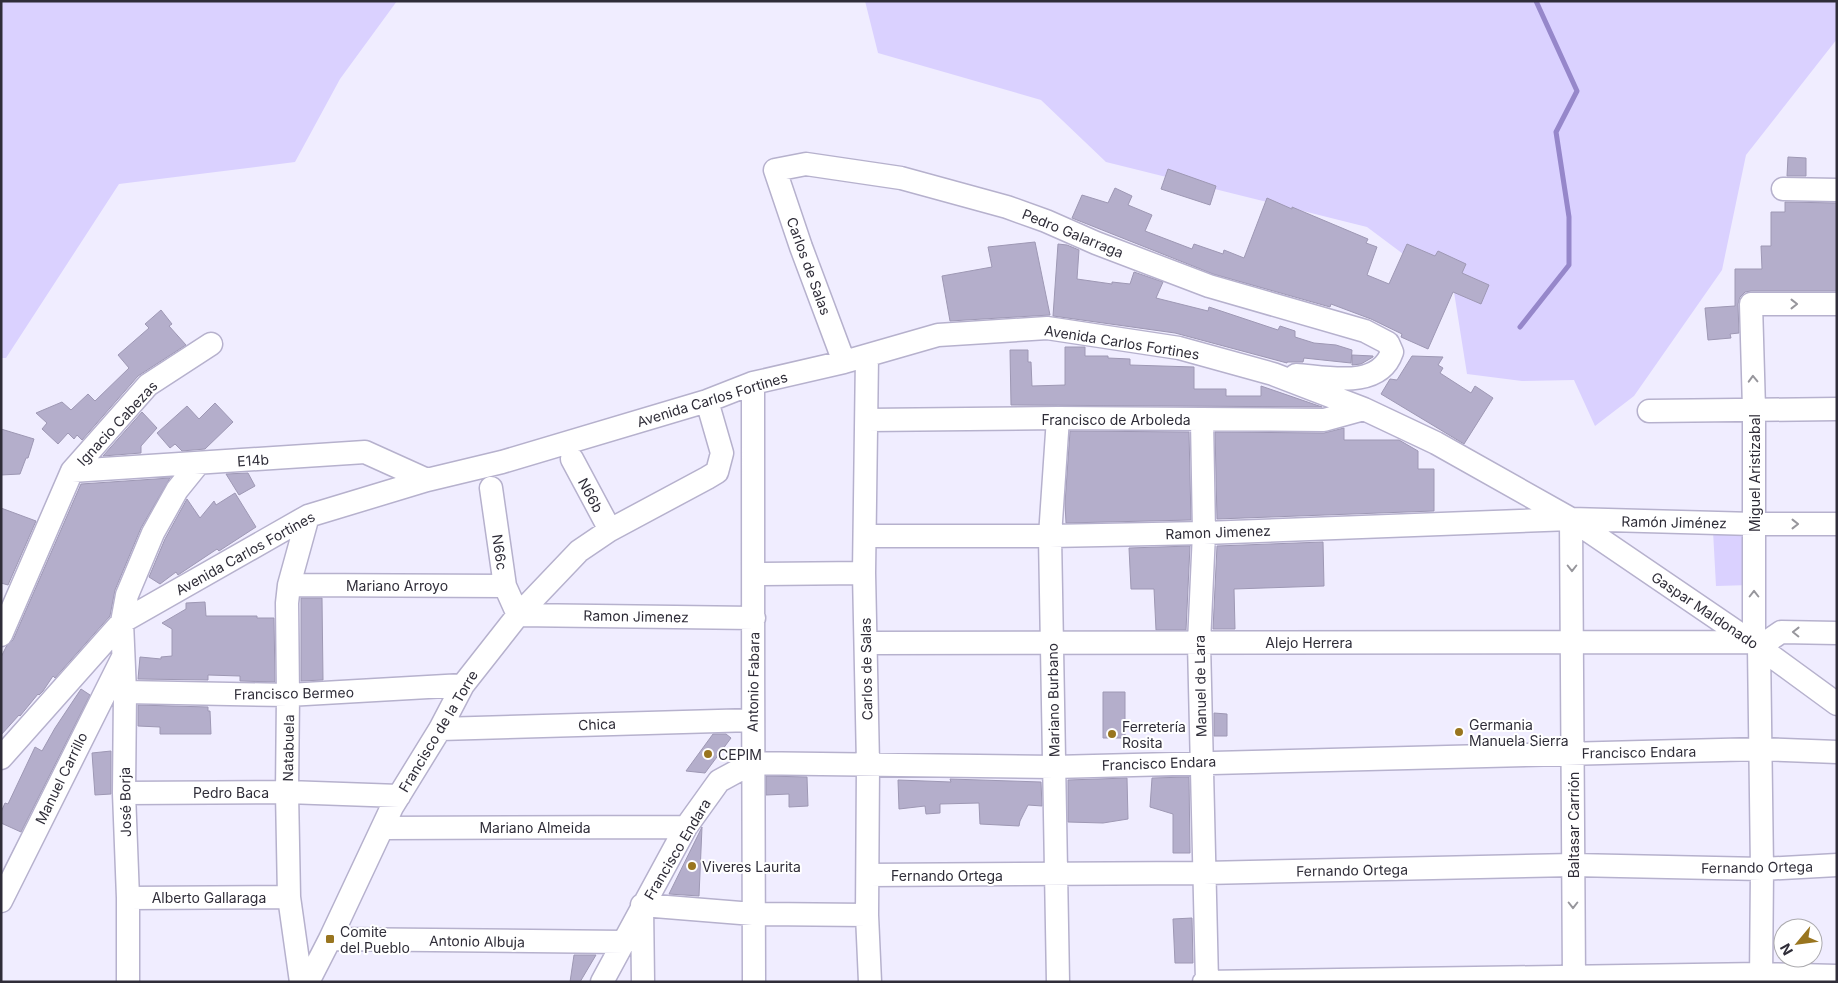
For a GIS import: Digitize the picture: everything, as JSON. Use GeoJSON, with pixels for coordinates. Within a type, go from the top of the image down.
{"type":"FeatureCollection","features":[{"type":"Feature","properties":{"kind":"street","name":"Pedro Galarraga"},"geometry":{"type":"LineString","coordinates":[[775,170],[806,164],[901,178],[1015,210],[1209,286],[1365,331],[1388,343],[1392,352],[1389,361],[1382,369],[1370,375],[1354,378],[1273,374]]}},
{"type":"Feature","properties":{"kind":"street","name":"Carlos de Salas"},"geometry":{"type":"LineString","coordinates":[[775,170],[844,362]]}},
{"type":"Feature","properties":{"kind":"street"},"geometry":{"type":"LineString","coordinates":[[1782,189],[1837,190]]}},
{"type":"Feature","properties":{"kind":"street","name":"Miguel Aristizabal"},"geometry":{"type":"LineString","coordinates":[[1761,978],[1762,869],[1760,749],[1756,645],[1754,637],[1754,409],[1751,304],[1837,304]]}},
{"type":"Feature","properties":{"kind":"street","name":"Avenida Carlos Fortines"},"geometry":{"type":"LineString","coordinates":[[1,758],[122,622],[308,516],[427,480],[502,462],[707,401],[753,383],[844,362],[938,335],[1047,328],[1179,348],[1273,374],[1364,409],[1436,443],[1572,519]]}},
{"type":"Feature","properties":{"kind":"street","name":"Ignacio Cabezas"},"geometry":{"type":"LineString","coordinates":[[1,635],[72,471],[148,385],[211,344]]}},
{"type":"Feature","properties":{"kind":"street","name":"Carlos de Salas"},"geometry":{"type":"LineString","coordinates":[[867,356],[864,573],[868,764],[867,915],[870,982]]}},
{"type":"Feature","properties":{"kind":"street","name":"Antonio Fabara"},"geometry":{"type":"LineString","coordinates":[[753,383],[754,618],[752,763],[754,982]]}},
{"type":"Feature","properties":{"kind":"street","name":"Francisco de la Torre"},"geometry":{"type":"LineString","coordinates":[[308,982],[398,796],[440,729],[463,685],[518,614],[579,550],[610,530],[717,472],[722,453],[707,401]]}},
{"type":"Feature","properties":{"kind":"street","name":"Francisco de Arboleda"},"geometry":{"type":"LineString","coordinates":[[867,420],[1058,418],[1324,420],[1364,409]]}},
{"type":"Feature","properties":{"kind":"street"},"geometry":{"type":"LineString","coordinates":[[1649,411],[1837,409]]}},
{"type":"Feature","properties":{"kind":"street","name":"Mariano Burbano"},"geometry":{"type":"LineString","coordinates":[[1058,418],[1050,536],[1058,982]]}},
{"type":"Feature","properties":{"kind":"street","name":"Manuel de Lara"},"geometry":{"type":"LineString","coordinates":[[1202,420],[1204,533],[1199,643],[1206,982]]}},
{"type":"Feature","properties":{"kind":"street","name":"E14b"},"geometry":{"type":"LineString","coordinates":[[72,471],[365,452],[427,480]]}},
{"type":"Feature","properties":{"kind":"street","name":"N66b"},"geometry":{"type":"LineString","coordinates":[[572,459],[610,530]]}},
{"type":"Feature","properties":{"kind":"street"},"geometry":{"type":"LineString","coordinates":[[122,622],[127,595],[153,533],[177,490],[198,464]]}},
{"type":"Feature","properties":{"kind":"street","name":"N66c"},"geometry":{"type":"LineString","coordinates":[[491,488],[505,586],[518,614]]}},
{"type":"Feature","properties":{"kind":"street","name":"Natabuela"},"geometry":{"type":"LineString","coordinates":[[301,982],[289,897],[287,603],[289,585],[308,516]]}},
{"type":"Feature","properties":{"kind":"street","name":"Ramón Jiménez"},"geometry":{"type":"LineString","coordinates":[[1572,519],[1754,524],[1837,524]]}},
{"type":"Feature","properties":{"kind":"street","name":"Ramon Jimenez"},"geometry":{"type":"LineString","coordinates":[[865,536],[1050,536],[1204,533],[1572,519]]}},
{"type":"Feature","properties":{"kind":"street","name":"Baltasar Carrión"},"geometry":{"type":"LineString","coordinates":[[1572,519],[1574,980]]}},
{"type":"Feature","properties":{"kind":"street","name":"Gaspar Maldonado"},"geometry":{"type":"LineString","coordinates":[[1572,519],[1756,645],[1837,704]]}},
{"type":"Feature","properties":{"kind":"street"},"geometry":{"type":"LineString","coordinates":[[754,574],[864,573]]}},
{"type":"Feature","properties":{"kind":"street","name":"Mariano Arroyo"},"geometry":{"type":"LineString","coordinates":[[289,585],[505,586]]}},
{"type":"Feature","properties":{"kind":"street","name":"Ramon Jimenez"},"geometry":{"type":"LineString","coordinates":[[518,614],[754,618]]}},
{"type":"Feature","properties":{"kind":"street","name":"José Borja"},"geometry":{"type":"LineString","coordinates":[[122,622],[125,692],[124,793],[128,898],[128,982]]}},
{"type":"Feature","properties":{"kind":"street"},"geometry":{"type":"LineString","coordinates":[[1756,645],[1781,632],[1837,633]]}},
{"type":"Feature","properties":{"kind":"street","name":"Alejo Herrera"},"geometry":{"type":"LineString","coordinates":[[866,643],[1572,642],[1756,645]]}},
{"type":"Feature","properties":{"kind":"street","name":"Manuel Carrillo"},"geometry":{"type":"LineString","coordinates":[[1,901],[94,711],[123,657]]}},
{"type":"Feature","properties":{"kind":"street","name":"Francisco Bermeo"},"geometry":{"type":"LineString","coordinates":[[125,692],[288,695],[463,685]]}},
{"type":"Feature","properties":{"kind":"street","name":"Chica"},"geometry":{"type":"LineString","coordinates":[[440,729],[753,720]]}},
{"type":"Feature","properties":{"kind":"street","name":"Francisco Endara"},"geometry":{"type":"LineString","coordinates":[[602,982],[642,905],[686,827],[719,781],[752,763],[1054,767],[1760,749],[1837,752]]}},
{"type":"Feature","properties":{"kind":"street","name":"Pedro Baca"},"geometry":{"type":"LineString","coordinates":[[124,793],[287,792],[398,796]]}},
{"type":"Feature","properties":{"kind":"street","name":"Mariano Almeida"},"geometry":{"type":"LineString","coordinates":[[383,828],[686,827]]}},
{"type":"Feature","properties":{"kind":"street","name":"Fernando Ortega"},"geometry":{"type":"LineString","coordinates":[[868,875],[1204,873],[1573,864],[1762,869],[1837,865]]}},
{"type":"Feature","properties":{"kind":"street","name":"Alberto Gallaraga"},"geometry":{"type":"LineString","coordinates":[[128,898],[289,897]]}},
{"type":"Feature","properties":{"kind":"street"},"geometry":{"type":"LineString","coordinates":[[643,982],[642,905],[753,914],[867,915]]}},
{"type":"Feature","properties":{"kind":"street","name":"Antonio Albuja"},"geometry":{"type":"LineString","coordinates":[[330,939],[624,942]]}},
{"type":"Feature","properties":{"kind":"street"},"geometry":{"type":"LineString","coordinates":[[1206,982],[1385,978],[1574,980],[1837,976]]}},
{"type":"Feature","properties":{"kind":"shaded area"},"geometry":{"type":"Polygon","coordinates":[[[1,1],[397,1],[340,79],[295,162],[119,184],[6,358],[1,358],[1,1]]]}},
{"type":"Feature","properties":{"kind":"shaded area"},"geometry":{"type":"Polygon","coordinates":[[[865,1],[1837,1],[1837,39],[1746,155],[1722,270],[1634,396],[1595,426],[1574,380],[1522,381],[1467,374],[1454,292],[1367,227],[1106,162],[1041,100],[878,53],[865,1]]]}},
{"type":"Feature","properties":{"kind":"shaded area"},"geometry":{"type":"Polygon","coordinates":[[[1749,529],[1751,585],[1716,586],[1713,531],[1749,529]]]}},
{"type":"Feature","properties":{"kind":"building"},"geometry":{"type":"Polygon","coordinates":[[[1788,157],[1806,158],[1806,176],[1787,176],[1788,157]]]}},
{"type":"Feature","properties":{"kind":"building"},"geometry":{"type":"Polygon","coordinates":[[[1168,169],[1216,186],[1210,205],[1161,189],[1168,169]]]}},
{"type":"Feature","properties":{"kind":"building"},"geometry":{"type":"Polygon","coordinates":[[[1115,188],[1132,196],[1128,205],[1152,215],[1145,231],[1192,249],[1194,244],[1223,254],[1224,250],[1244,258],[1267,198],[1368,239],[1366,243],[1377,247],[1367,275],[1389,284],[1407,244],[1435,256],[1438,251],[1466,264],[1462,273],[1489,285],[1481,304],[1453,292],[1428,349],[1401,337],[1402,334],[1371,319],[1331,304],[1330,307],[1213,274],[1072,218],[1082,195],[1108,203],[1115,188]]]}},
{"type":"Feature","properties":{"kind":"building"},"geometry":{"type":"Polygon","coordinates":[[[1785,202],[1837,203],[1837,291],[1745,292],[1740,297],[1738,304],[1739,333],[1730,334],[1731,338],[1708,340],[1705,308],[1735,306],[1735,269],[1762,269],[1761,246],[1771,246],[1771,212],[1785,212],[1785,202]]]}},
{"type":"Feature","properties":{"kind":"building"},"geometry":{"type":"Polygon","coordinates":[[[1035,242],[1050,315],[950,321],[942,276],[992,267],[988,247],[1035,242]]]}},
{"type":"Feature","properties":{"kind":"building"},"geometry":{"type":"Polygon","coordinates":[[[1058,244],[1067,245],[1079,250],[1077,279],[1112,284],[1112,282],[1130,284],[1134,272],[1163,282],[1156,298],[1208,311],[1209,307],[1278,330],[1280,326],[1295,331],[1295,337],[1314,343],[1336,345],[1352,350],[1351,363],[1304,358],[1303,362],[1287,363],[1175,333],[1053,316],[1058,244]]]}},
{"type":"Feature","properties":{"kind":"building"},"geometry":{"type":"Polygon","coordinates":[[[161,310],[172,324],[169,326],[186,345],[138,376],[82,440],[77,435],[74,439],[68,433],[58,444],[42,429],[47,423],[36,413],[62,402],[71,410],[88,394],[95,401],[129,368],[118,355],[149,328],[145,324],[161,310]]]}},
{"type":"Feature","properties":{"kind":"building"},"geometry":{"type":"Polygon","coordinates":[[[1065,347],[1085,347],[1085,356],[1108,356],[1108,358],[1130,359],[1130,365],[1194,367],[1194,389],[1226,389],[1226,396],[1261,396],[1261,386],[1322,407],[1011,405],[1010,350],[1028,350],[1028,362],[1031,362],[1032,386],[1065,385],[1065,347]]]}},
{"type":"Feature","properties":{"kind":"building"},"geometry":{"type":"Polygon","coordinates":[[[1352,355],[1373,357],[1361,364],[1352,365],[1352,355]]]}},
{"type":"Feature","properties":{"kind":"building"},"geometry":{"type":"Polygon","coordinates":[[[1412,356],[1443,357],[1438,365],[1443,368],[1440,373],[1471,393],[1475,386],[1493,398],[1464,444],[1381,394],[1390,379],[1397,380],[1412,356]]]}},
{"type":"Feature","properties":{"kind":"building"},"geometry":{"type":"Polygon","coordinates":[[[215,403],[233,422],[205,449],[182,451],[175,444],[170,448],[157,433],[187,406],[199,419],[215,403]]]}},
{"type":"Feature","properties":{"kind":"building"},"geometry":{"type":"Polygon","coordinates":[[[142,412],[157,428],[141,446],[141,453],[103,456],[142,412]]]}},
{"type":"Feature","properties":{"kind":"building"},"geometry":{"type":"Polygon","coordinates":[[[1344,428],[1344,440],[1399,440],[1418,451],[1418,469],[1434,469],[1434,511],[1217,519],[1215,432],[1324,433],[1344,428]]]}},
{"type":"Feature","properties":{"kind":"building"},"geometry":{"type":"Polygon","coordinates":[[[1,429],[34,439],[20,474],[1,475],[1,429]]]}},
{"type":"Feature","properties":{"kind":"building"},"geometry":{"type":"Polygon","coordinates":[[[1070,431],[1189,432],[1191,520],[1066,523],[1065,503],[1070,431]]]}},
{"type":"Feature","properties":{"kind":"building"},"geometry":{"type":"Polygon","coordinates":[[[248,473],[255,486],[239,495],[226,474],[248,473]]]}},
{"type":"Feature","properties":{"kind":"building"},"geometry":{"type":"Polygon","coordinates":[[[170,478],[141,528],[115,590],[110,616],[55,678],[53,676],[43,691],[38,694],[1,735],[1,657],[6,647],[13,640],[81,484],[170,478]]]}},
{"type":"Feature","properties":{"kind":"building"},"geometry":{"type":"Polygon","coordinates":[[[235,493],[256,527],[219,551],[217,549],[178,575],[176,572],[160,584],[149,577],[165,539],[187,499],[200,518],[214,501],[216,505],[235,493]]]}},
{"type":"Feature","properties":{"kind":"building"},"geometry":{"type":"Polygon","coordinates":[[[1,508],[36,521],[8,585],[1,583],[1,508]]]}},
{"type":"Feature","properties":{"kind":"building"},"geometry":{"type":"Polygon","coordinates":[[[1323,542],[1324,586],[1234,589],[1235,629],[1213,629],[1217,546],[1323,542]]]}},
{"type":"Feature","properties":{"kind":"building"},"geometry":{"type":"Polygon","coordinates":[[[1190,546],[1186,630],[1156,630],[1154,589],[1131,589],[1129,548],[1190,546]]]}},
{"type":"Feature","properties":{"kind":"building"},"geometry":{"type":"Polygon","coordinates":[[[301,598],[322,598],[323,680],[301,681],[301,598]]]}},
{"type":"Feature","properties":{"kind":"building"},"geometry":{"type":"Polygon","coordinates":[[[205,602],[206,616],[274,618],[275,682],[240,681],[240,676],[208,675],[208,680],[138,679],[140,657],[161,659],[161,657],[172,656],[172,629],[162,623],[186,609],[186,603],[205,602]]]}},
{"type":"Feature","properties":{"kind":"building"},"geometry":{"type":"Polygon","coordinates":[[[81,689],[90,695],[21,832],[1,823],[1,812],[5,803],[8,804],[35,747],[42,751],[81,689]]]}},
{"type":"Feature","properties":{"kind":"building"},"geometry":{"type":"Polygon","coordinates":[[[1103,692],[1125,692],[1125,738],[1103,738],[1103,692]]]}},
{"type":"Feature","properties":{"kind":"building"},"geometry":{"type":"Polygon","coordinates":[[[138,705],[208,707],[208,711],[210,711],[211,734],[160,734],[160,727],[138,726],[138,705]]]}},
{"type":"Feature","properties":{"kind":"building"},"geometry":{"type":"Polygon","coordinates":[[[1214,713],[1227,714],[1227,736],[1214,736],[1214,713]]]}},
{"type":"Feature","properties":{"kind":"building","name":"CEPIM"},"geometry":{"type":"Polygon","coordinates":[[[713,734],[726,734],[731,738],[705,773],[686,771],[713,734]]]}},
{"type":"Feature","properties":{"kind":"building"},"geometry":{"type":"Polygon","coordinates":[[[111,751],[111,794],[95,795],[92,753],[111,751]]]}},
{"type":"Feature","properties":{"kind":"building"},"geometry":{"type":"Polygon","coordinates":[[[766,776],[807,777],[808,806],[789,807],[789,794],[766,795],[766,776]]]}},
{"type":"Feature","properties":{"kind":"building"},"geometry":{"type":"Polygon","coordinates":[[[1189,777],[1190,853],[1173,853],[1173,814],[1150,807],[1152,778],[1189,777]]]}},
{"type":"Feature","properties":{"kind":"building"},"geometry":{"type":"Polygon","coordinates":[[[1127,778],[1128,819],[1103,823],[1068,822],[1068,780],[1127,778]]]}},
{"type":"Feature","properties":{"kind":"building"},"geometry":{"type":"Polygon","coordinates":[[[950,779],[1041,782],[1042,806],[1028,805],[1019,826],[980,824],[979,803],[940,804],[940,813],[926,814],[925,806],[899,809],[898,780],[951,782],[950,779]]]}},
{"type":"Feature","properties":{"kind":"building","name":"Viveres Laurita"},"geometry":{"type":"Polygon","coordinates":[[[702,827],[699,896],[669,894],[702,827]]]}},
{"type":"Feature","properties":{"kind":"building"},"geometry":{"type":"Polygon","coordinates":[[[1192,918],[1193,963],[1175,963],[1173,919],[1192,918]]]}},
{"type":"Feature","properties":{"kind":"building"},"geometry":{"type":"Polygon","coordinates":[[[574,955],[596,955],[580,982],[570,982],[574,955]]]}},
{"type":"Feature","properties":{"kind":"waterway"},"geometry":{"type":"LineString","coordinates":[[1520,327],[1569,265],[1569,217],[1556,132],[1577,91],[1536,1]]}},
{"type":"Feature","properties":{"kind":"place","name":"Germania Manuela Sierra"},"geometry":{"type":"Point","coordinates":[1459,732]}},
{"type":"Feature","properties":{"kind":"place","name":"Ferretería Rosita"},"geometry":{"type":"Point","coordinates":[1112,734]}},
{"type":"Feature","properties":{"kind":"place","name":"CEPIM"},"geometry":{"type":"Point","coordinates":[708,754]}},
{"type":"Feature","properties":{"kind":"place","name":"Viveres Laurita"},"geometry":{"type":"Point","coordinates":[692,866]}},
{"type":"Feature","properties":{"kind":"place","name":"Comite del Pueblo"},"geometry":{"type":"Point","coordinates":[330,939]}}]}
